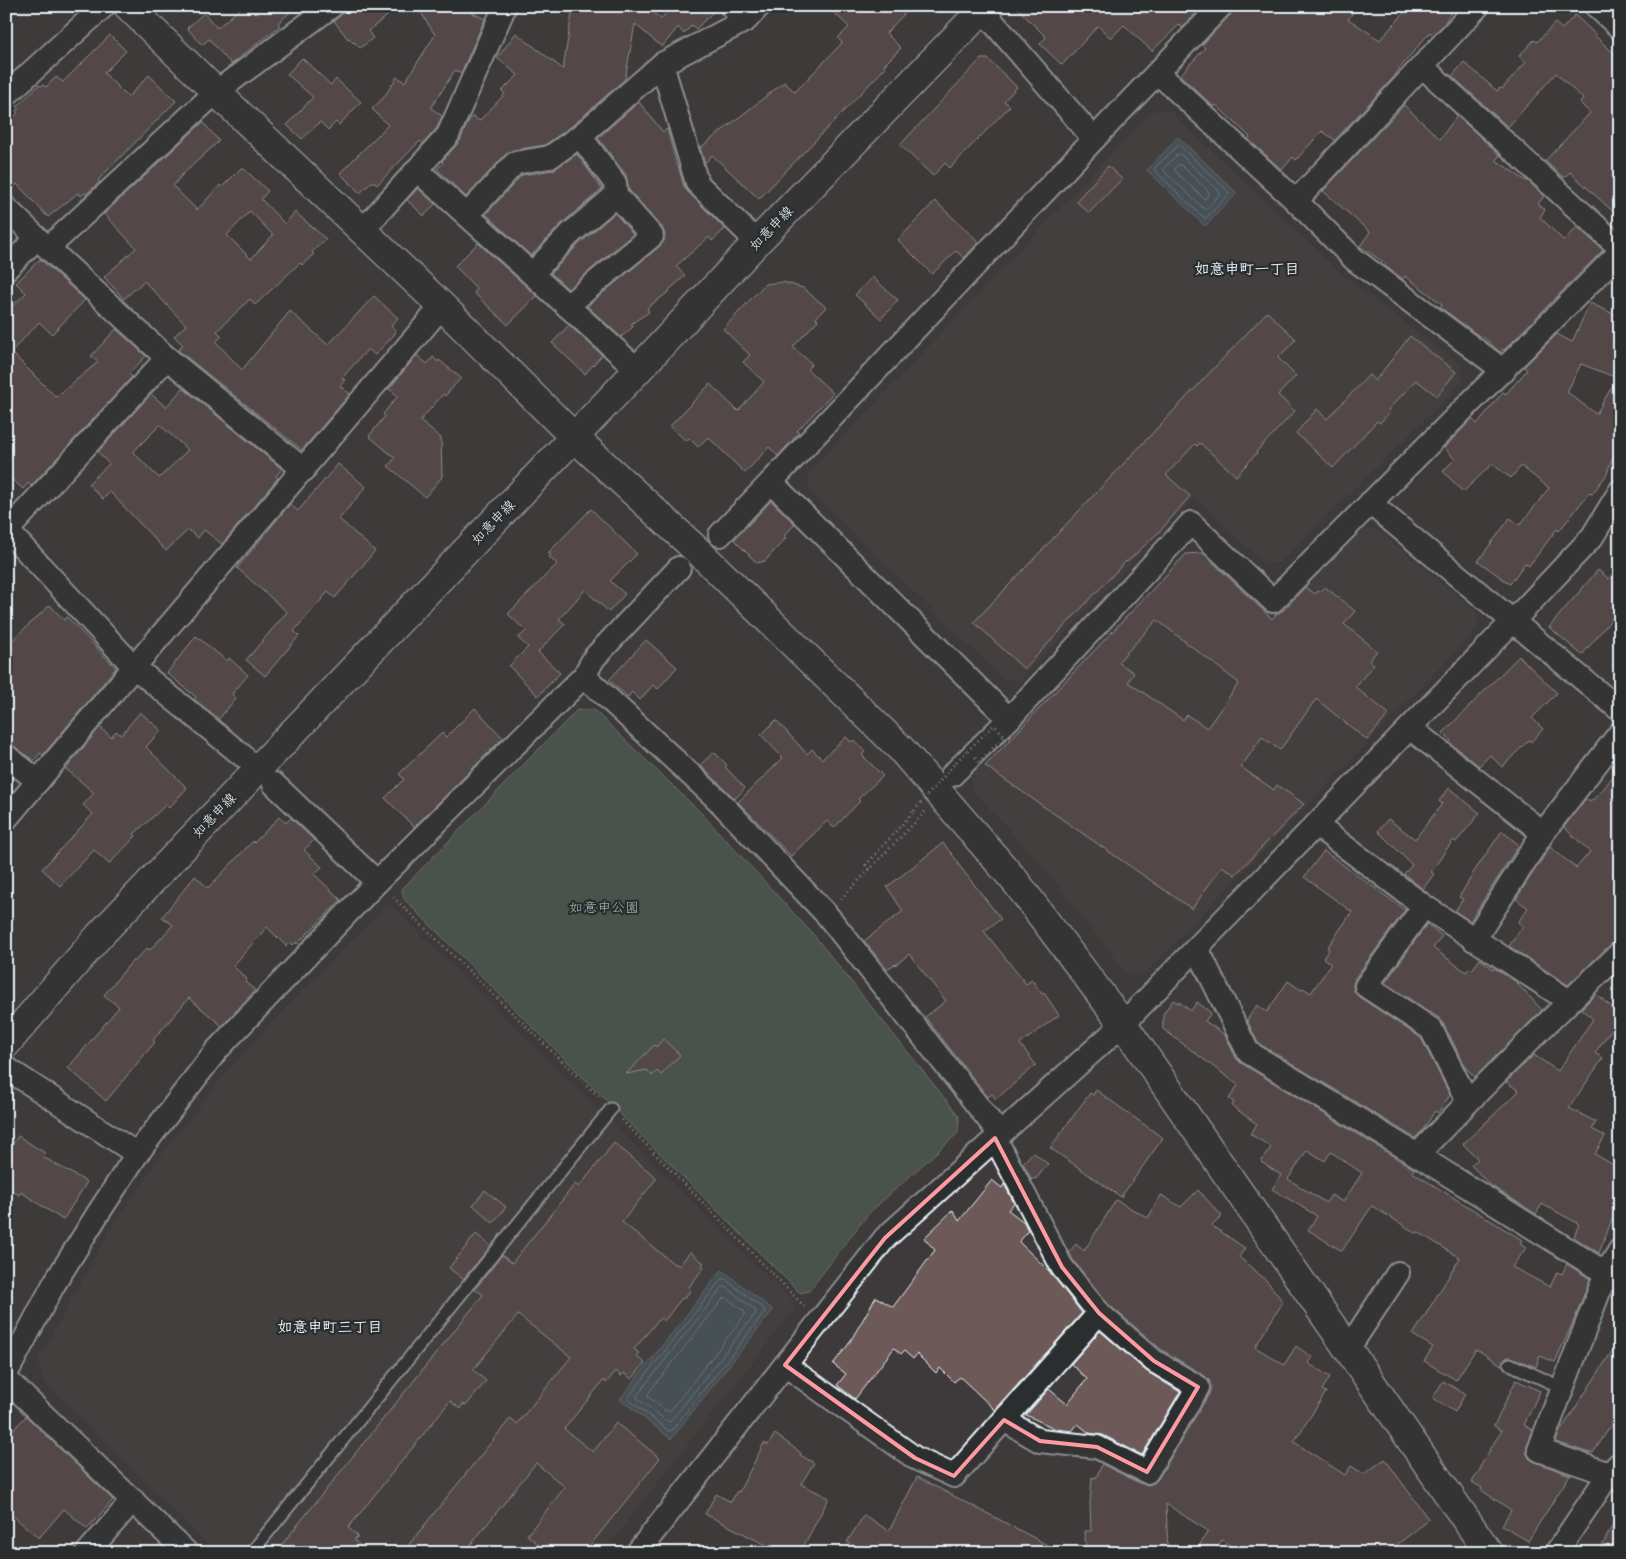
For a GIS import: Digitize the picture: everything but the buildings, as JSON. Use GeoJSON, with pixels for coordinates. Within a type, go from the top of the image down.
{"type":"FeatureCollection","features":[{"type":"Feature","properties":{"kind":"street"},"geometry":{"type":"LineString","coordinates":[[6,95],[104,6]]}},
{"type":"Feature","properties":{"kind":"street"},"geometry":{"type":"LineString","coordinates":[[128,6],[442,306],[574,437],[700,553],[901,749],[1016,882],[1123,1024],[1489,1553]]}},
{"type":"Feature","properties":{"kind":"street"},"geometry":{"type":"LineString","coordinates":[[6,269],[42,243],[216,92],[332,6]]}},
{"type":"Feature","properties":{"kind":"street"},"geometry":{"type":"LineString","coordinates":[[362,231],[448,136],[506,6]]}},
{"type":"Feature","properties":{"kind":"street"},"geometry":{"type":"LineString","coordinates":[[720,535],[1222,6]]}},
{"type":"Feature","properties":{"kind":"street"},"geometry":{"type":"LineString","coordinates":[[1296,201],[1478,6]]}},
{"type":"Feature","properties":{"kind":"street"},"geometry":{"type":"LineString","coordinates":[[1596,6],[1620,28]]}},
{"type":"Feature","properties":{"kind":"street"},"geometry":{"type":"LineString","coordinates":[[983,8],[1094,139]]}},
{"type":"Feature","properties":{"kind":"street","name":"如意申線"},"geometry":{"type":"LineString","coordinates":[[6,1044],[99,936],[638,370],[757,242],[983,8]]}},
{"type":"Feature","properties":{"kind":"street"},"geometry":{"type":"LineString","coordinates":[[467,215],[515,163],[550,157],[580,136],[662,64],[745,11]]}},
{"type":"Feature","properties":{"kind":"street"},"geometry":{"type":"LineString","coordinates":[[662,64],[697,183],[757,242]]}},
{"type":"Feature","properties":{"kind":"street"},"geometry":{"type":"LineString","coordinates":[[952,775],[1009,718],[1191,523],[1273,601],[1504,371],[1620,250],[1423,67]]}},
{"type":"Feature","properties":{"kind":"street"},"geometry":{"type":"LineString","coordinates":[[1158,74],[1296,201],[1355,260],[1504,371]]}},
{"type":"Feature","properties":{"kind":"street"},"geometry":{"type":"LineString","coordinates":[[567,306],[652,236],[616,195],[615,183],[580,136]]}},
{"type":"Feature","properties":{"kind":"street"},"geometry":{"type":"LineString","coordinates":[[416,170],[638,370]]}},
{"type":"Feature","properties":{"kind":"street"},"geometry":{"type":"LineString","coordinates":[[532,274],[570,234],[616,195]]}},
{"type":"Feature","properties":{"kind":"street"},"geometry":{"type":"LineString","coordinates":[[6,208],[167,358],[304,470]]}},
{"type":"Feature","properties":{"kind":"street"},"geometry":{"type":"LineString","coordinates":[[6,819],[442,306]]}},
{"type":"Feature","properties":{"kind":"street"},"geometry":{"type":"LineString","coordinates":[[167,358],[7,531],[134,667],[243,756]]}},
{"type":"Feature","properties":{"kind":"street"},"geometry":{"type":"LineString","coordinates":[[771,482],[1009,718]]}},
{"type":"Feature","properties":{"kind":"street"},"geometry":{"type":"LineString","coordinates":[[637,1553],[885,1238],[1123,1024],[1592,537],[1620,491]]}},
{"type":"Feature","properties":{"kind":"street"},"geometry":{"type":"LineString","coordinates":[[1370,503],[1620,710]]}},
{"type":"Feature","properties":{"kind":"street"},"geometry":{"type":"LineString","coordinates":[[6,1374],[54,1284],[137,1154],[216,1051],[378,882],[584,676],[594,658],[680,568]]}},
{"type":"Feature","properties":{"kind":"street"},"geometry":{"type":"LineString","coordinates":[[584,676],[718,800],[827,915],[998,1136],[1062,1267],[1099,1312],[1154,1361],[1198,1387],[1147,1472],[1097,1447],[1040,1442],[1004,1420]]}},
{"type":"Feature","properties":{"kind":"street"},"geometry":{"type":"LineString","coordinates":[[1410,728],[1543,832]]}},
{"type":"Feature","properties":{"kind":"street"},"geometry":{"type":"LineString","coordinates":[[1474,940],[1543,832],[1620,733]]}},
{"type":"Feature","properties":{"kind":"street"},"geometry":{"type":"LineString","coordinates":[[6,756],[38,782]]}},
{"type":"Feature","properties":{"kind":"street"},"geometry":{"type":"LineString","coordinates":[[274,784],[378,882]]}},
{"type":"Feature","properties":{"kind":"street"},"geometry":{"type":"LineString","coordinates":[[1316,825],[1424,906],[1569,1001]]}},
{"type":"Feature","properties":{"kind":"street"},"geometry":{"type":"LineString","coordinates":[[1424,906],[1366,986],[1431,1029],[1468,1102]]}},
{"type":"Feature","properties":{"kind":"street"},"geometry":{"type":"LineString","coordinates":[[1197,948],[1248,1052],[1613,1277]]}},
{"type":"Feature","properties":{"kind":"street"},"geometry":{"type":"LineString","coordinates":[[1418,1156],[1468,1102],[1620,953]]}},
{"type":"Feature","properties":{"kind":"street"},"geometry":{"type":"LineString","coordinates":[[6,1068],[137,1154]]}},
{"type":"Feature","properties":{"kind":"street"},"geometry":{"type":"LineString","coordinates":[[1556,1553],[1616,1472],[1539,1450],[1563,1385],[1613,1277],[1620,1250]]}},
{"type":"Feature","properties":{"kind":"street"},"geometry":{"type":"LineString","coordinates":[[1348,1349],[1398,1274]]}},
{"type":"Feature","properties":{"kind":"street"},"geometry":{"type":"LineString","coordinates":[[785,1365],[915,1458],[954,1476],[1099,1312]]}},
{"type":"Feature","properties":{"kind":"street"},"geometry":{"type":"LineString","coordinates":[[6,1378],[187,1553]]}},
{"type":"Feature","properties":{"kind":"street"},"geometry":{"type":"LineString","coordinates":[[87,1553],[133,1500]]}},
{"type":"Feature","properties":{"kind":"lane"},"geometry":{"type":"LineString","coordinates":[[251,1553],[611,1109]]}},
{"type":"Feature","properties":{"kind":"lane"},"geometry":{"type":"LineString","coordinates":[[1510,1364],[1554,1384],[1563,1385]]}},
{"type":"Feature","properties":{"kind":"path"},"geometry":{"type":"LineString","coordinates":[[870,869],[866,865],[957,761],[994,725],[1004,736],[979,762],[973,754]]}},
{"type":"Feature","properties":{"kind":"path"},"geometry":{"type":"LineString","coordinates":[[827,915],[925,811]]}},
{"type":"Feature","properties":{"kind":"highlighted area"},"geometry":{"type":"Polygon","coordinates":[[[995,1138],[1062,1267],[1099,1313],[1154,1361],[1198,1387],[1147,1472],[1097,1447],[1040,1441],[1004,1420],[954,1476],[915,1458],[785,1365],[885,1238],[995,1138]]]}},
{"type":"Feature","properties":{"kind":"shaded area"},"geometry":{"type":"Polygon","coordinates":[[[1169,110],[1344,276],[1461,365],[1463,382],[1279,563],[1264,564],[1195,497],[1021,680],[1004,680],[809,490],[809,473],[1152,111],[1169,110]]]}},
{"type":"Feature","properties":{"kind":"shaded area"},"geometry":{"type":"Polygon","coordinates":[[[1363,528],[1378,530],[1477,612],[1478,628],[1144,975],[1126,973],[1043,867],[971,789],[971,776],[1185,553],[1203,552],[1271,614],[1363,528]]]}},
{"type":"Feature","properties":{"kind":"shaded area"},"geometry":{"type":"Polygon","coordinates":[[[385,907],[394,908],[793,1301],[794,1310],[602,1553],[217,1553],[43,1381],[38,1361],[108,1233],[169,1144],[230,1068],[290,1003],[385,907]]]}},
{"type":"Feature","properties":{"kind":"green space","name":"如意申公園"},"geometry":{"type":"Polygon","coordinates":[[[577,710],[594,710],[701,813],[812,933],[959,1116],[958,1133],[869,1213],[809,1291],[800,1293],[404,899],[402,889],[577,710]]]}},
{"type":"Feature","properties":{"kind":"water"},"geometry":{"type":"Polygon","coordinates":[[[1178,137],[1237,193],[1205,226],[1147,170],[1178,137]]]}},
{"type":"Feature","properties":{"kind":"water"},"geometry":{"type":"Polygon","coordinates":[[[722,1270],[773,1310],[671,1439],[620,1399],[722,1270]]]}},
{"type":"Feature","properties":{"kind":"district","name":"如意申町一丁目"},"geometry":{"type":"Point","coordinates":[1247,269]}},
{"type":"Feature","properties":{"kind":"district","name":"如意申町三丁目"},"geometry":{"type":"Point","coordinates":[330,1327]}}]}
